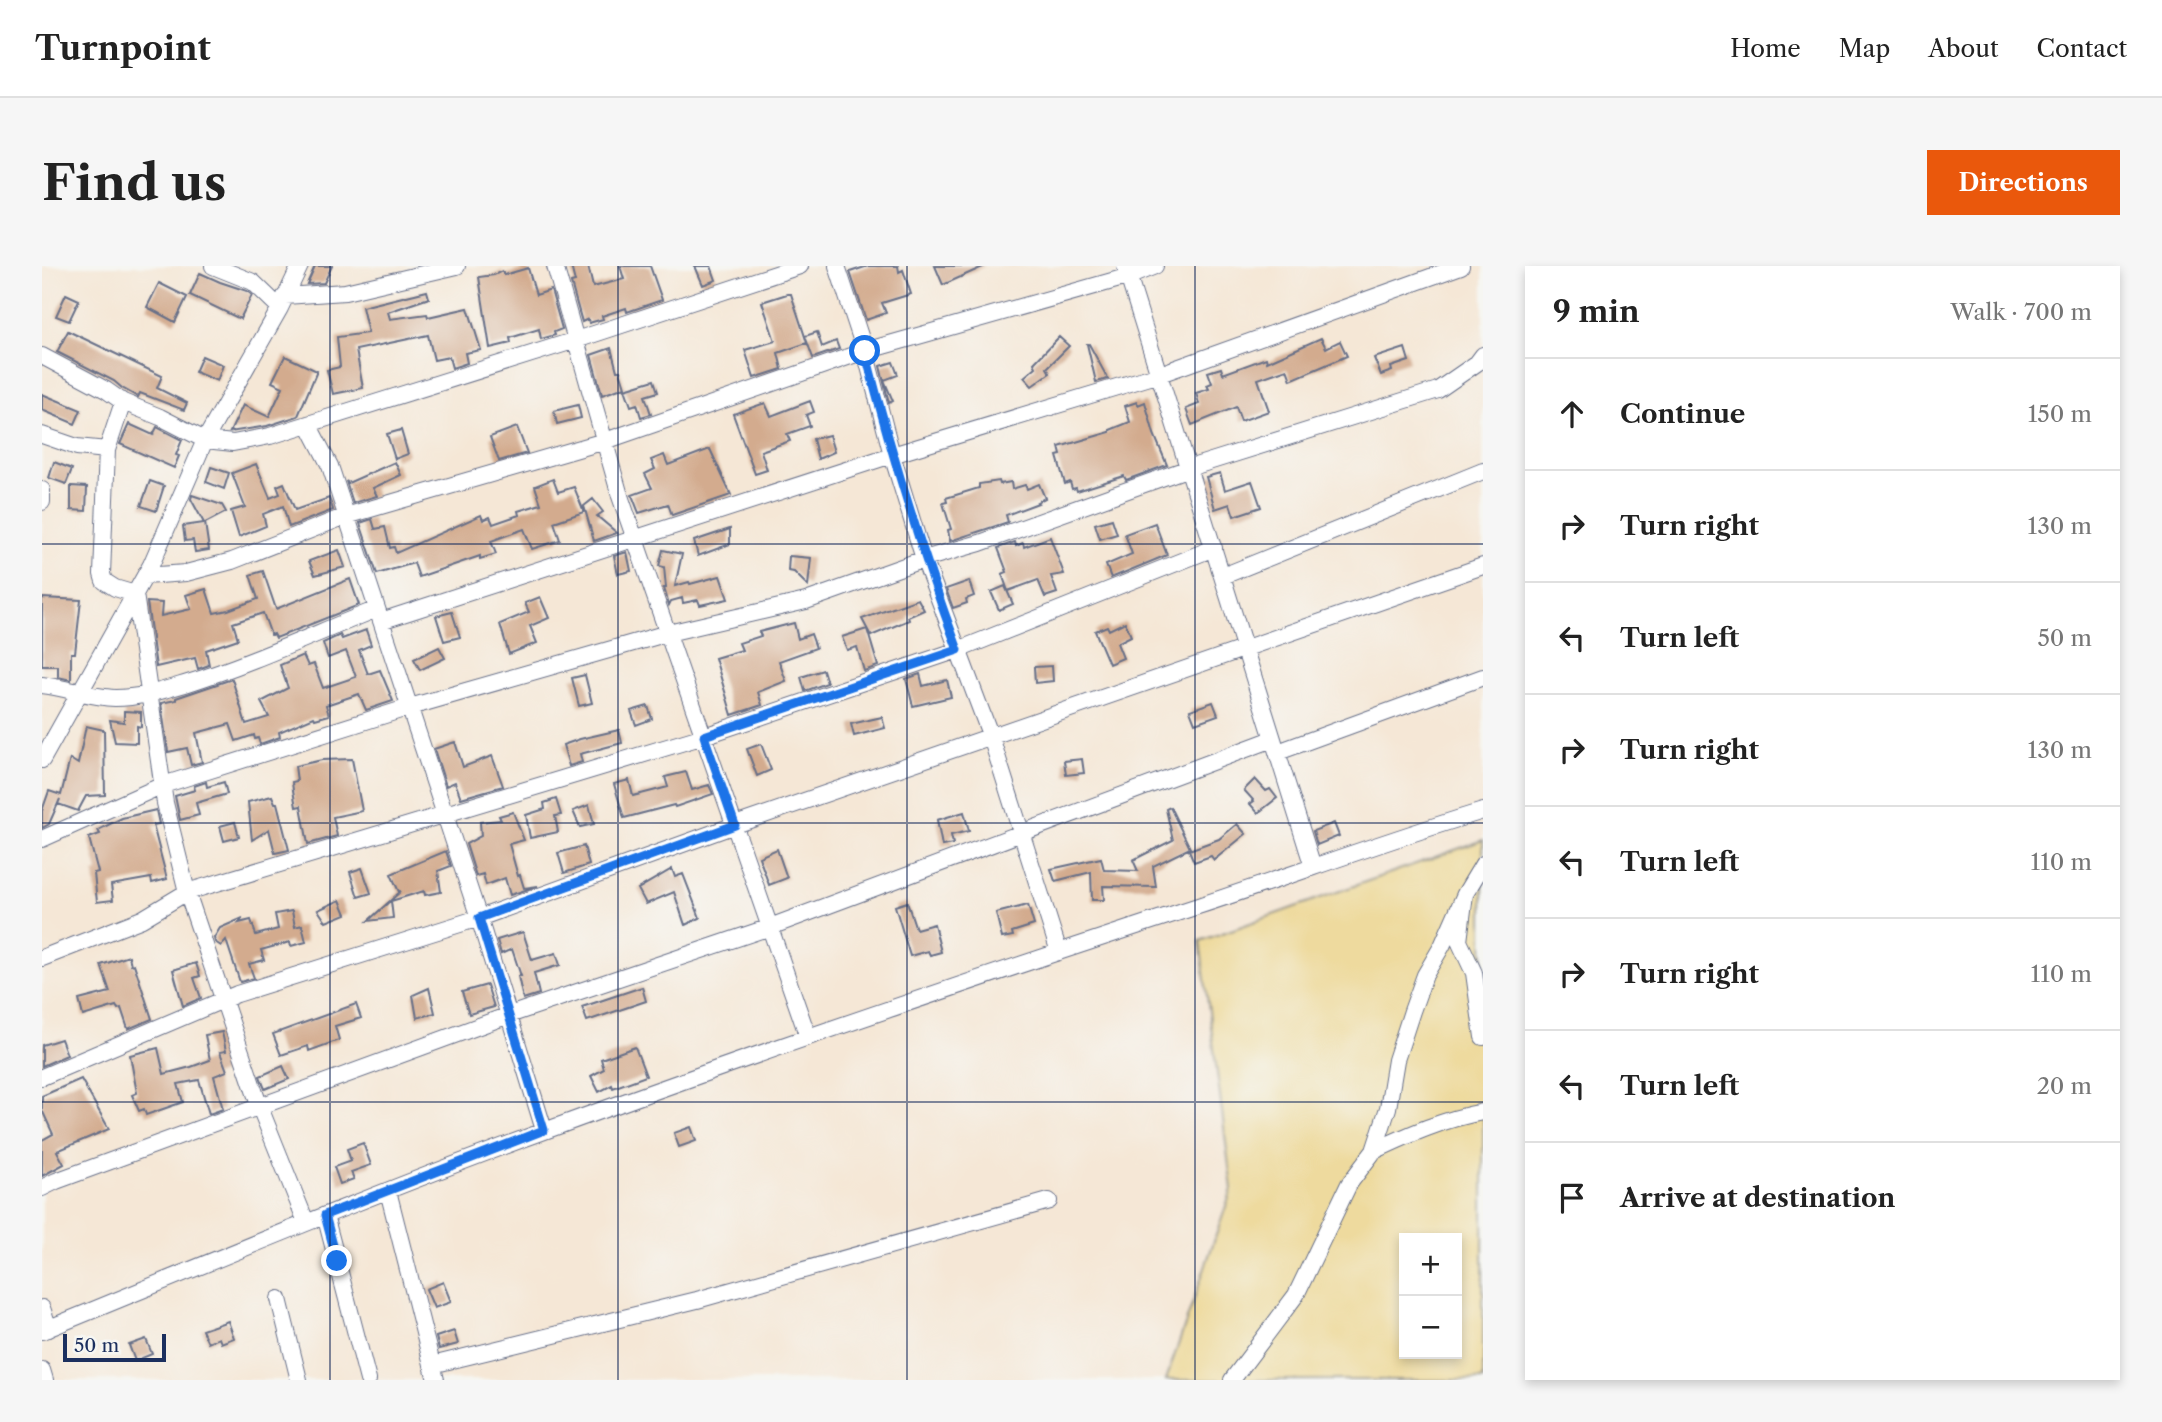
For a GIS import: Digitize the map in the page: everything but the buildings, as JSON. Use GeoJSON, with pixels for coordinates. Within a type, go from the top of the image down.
{"type":"FeatureCollection","features":[{"type":"Feature","properties":{"kind":"street"},"geometry":{"type":"LineString","coordinates":[[213,266],[253,282],[282,302],[345,292],[457,266]]}},
{"type":"Feature","properties":{"kind":"street"},"geometry":{"type":"LineString","coordinates":[[42,760],[145,576],[205,440],[300,266]]}},
{"type":"Feature","properties":{"kind":"street"},"geometry":{"type":"LineString","coordinates":[[555,266],[634,537],[808,1037]]}},
{"type":"Feature","properties":{"kind":"street"},"geometry":{"type":"LineString","coordinates":[[42,356],[123,402],[205,440],[233,443],[270,436],[800,266]]}},
{"type":"Feature","properties":{"kind":"street"},"geometry":{"type":"LineString","coordinates":[[837,266],[865,351],[892,455],[924,559],[991,737],[1059,952]]}},
{"type":"Feature","properties":{"kind":"street"},"geometry":{"type":"LineString","coordinates":[[145,576],[186,573],[232,561],[346,516],[605,441],[865,351],[1127,271],[1155,266]]}},
{"type":"Feature","properties":{"kind":"street"},"geometry":{"type":"LineString","coordinates":[[42,685],[60,687],[79,694],[116,698],[150,694],[219,673],[379,615],[1160,374],[1461,266]]}},
{"type":"Feature","properties":{"kind":"street"},"geometry":{"type":"LineString","coordinates":[[1127,271],[1313,867]]}},
{"type":"Feature","properties":{"kind":"street"},"geometry":{"type":"LineString","coordinates":[[42,839],[163,785],[410,706],[668,633],[806,601],[924,559],[980,543],[1189,468],[1438,390],[1477,363],[1483,355]]}},
{"type":"Feature","properties":{"kind":"street"},"geometry":{"type":"LineString","coordinates":[[123,402],[107,450],[102,564],[104,581],[115,588],[135,594]]}},
{"type":"Feature","properties":{"kind":"street"},"geometry":{"type":"LineString","coordinates":[[308,424],[330,466],[479,918],[544,1130]]}},
{"type":"Feature","properties":{"kind":"street"},"geometry":{"type":"LineString","coordinates":[[42,435],[76,447],[107,450]]}},
{"type":"Feature","properties":{"kind":"street"},"geometry":{"type":"LineString","coordinates":[[1223,576],[1483,471]]}},
{"type":"Feature","properties":{"kind":"street"},"geometry":{"type":"LineString","coordinates":[[42,490],[42,502]]}},
{"type":"Feature","properties":{"kind":"street"},"geometry":{"type":"LineString","coordinates":[[42,958],[142,919],[187,892],[704,736],[958,650],[1214,548]]}},
{"type":"Feature","properties":{"kind":"street"},"geometry":{"type":"LineString","coordinates":[[42,1077],[222,1001],[479,918],[735,825],[1483,566]]}},
{"type":"Feature","properties":{"kind":"street"},"geometry":{"type":"LineString","coordinates":[[135,594],[163,785],[187,892],[259,1105],[306,1222]]}},
{"type":"Feature","properties":{"kind":"street"},"geometry":{"type":"LineString","coordinates":[[42,1188],[259,1105],[509,1015],[770,927],[1021,833],[1275,745],[1483,677]]}},
{"type":"Feature","properties":{"kind":"street"},"geometry":{"type":"LineString","coordinates":[[42,1308],[45,1330],[306,1222],[544,1130],[1392,838],[1483,811]]}},
{"type":"Feature","properties":{"kind":"street"},"geometry":{"type":"LineString","coordinates":[[1232,1380],[1296,1295],[1349,1184],[1374,1151],[1388,1108],[1396,1060],[1425,975],[1483,864]]}},
{"type":"Feature","properties":{"kind":"street"},"geometry":{"type":"LineString","coordinates":[[1465,894],[1459,941],[1474,973],[1483,1037]]}},
{"type":"Feature","properties":{"kind":"street"},"geometry":{"type":"LineString","coordinates":[[1374,1151],[1423,1128],[1459,1116],[1483,1112]]}},
{"type":"Feature","properties":{"kind":"street"},"geometry":{"type":"LineString","coordinates":[[388,1191],[434,1373],[1049,1201]]}},
{"type":"Feature","properties":{"kind":"street"},"geometry":{"type":"LineString","coordinates":[[325,1215],[368,1380]]}},
{"type":"Feature","properties":{"kind":"street"},"geometry":{"type":"LineString","coordinates":[[279,1299],[299,1380]]}},
{"type":"Feature","properties":{"kind":"street"},"geometry":{"type":"LineString","coordinates":[[42,1370],[45,1380]]}},
{"type":"Feature","properties":{"kind":"sand"},"geometry":{"type":"Polygon","coordinates":[[[1483,840],[1483,1380],[1166,1380],[1232,1189],[1200,941],[1483,840]]]}},
{"type":"Feature","properties":{"kind":"route"},"geometry":{"type":"LineString","coordinates":[[337,1261],[325,1215],[544,1130],[479,918],[735,825],[704,736],[958,650],[924,559],[892,455],[865,351]]}}]}
